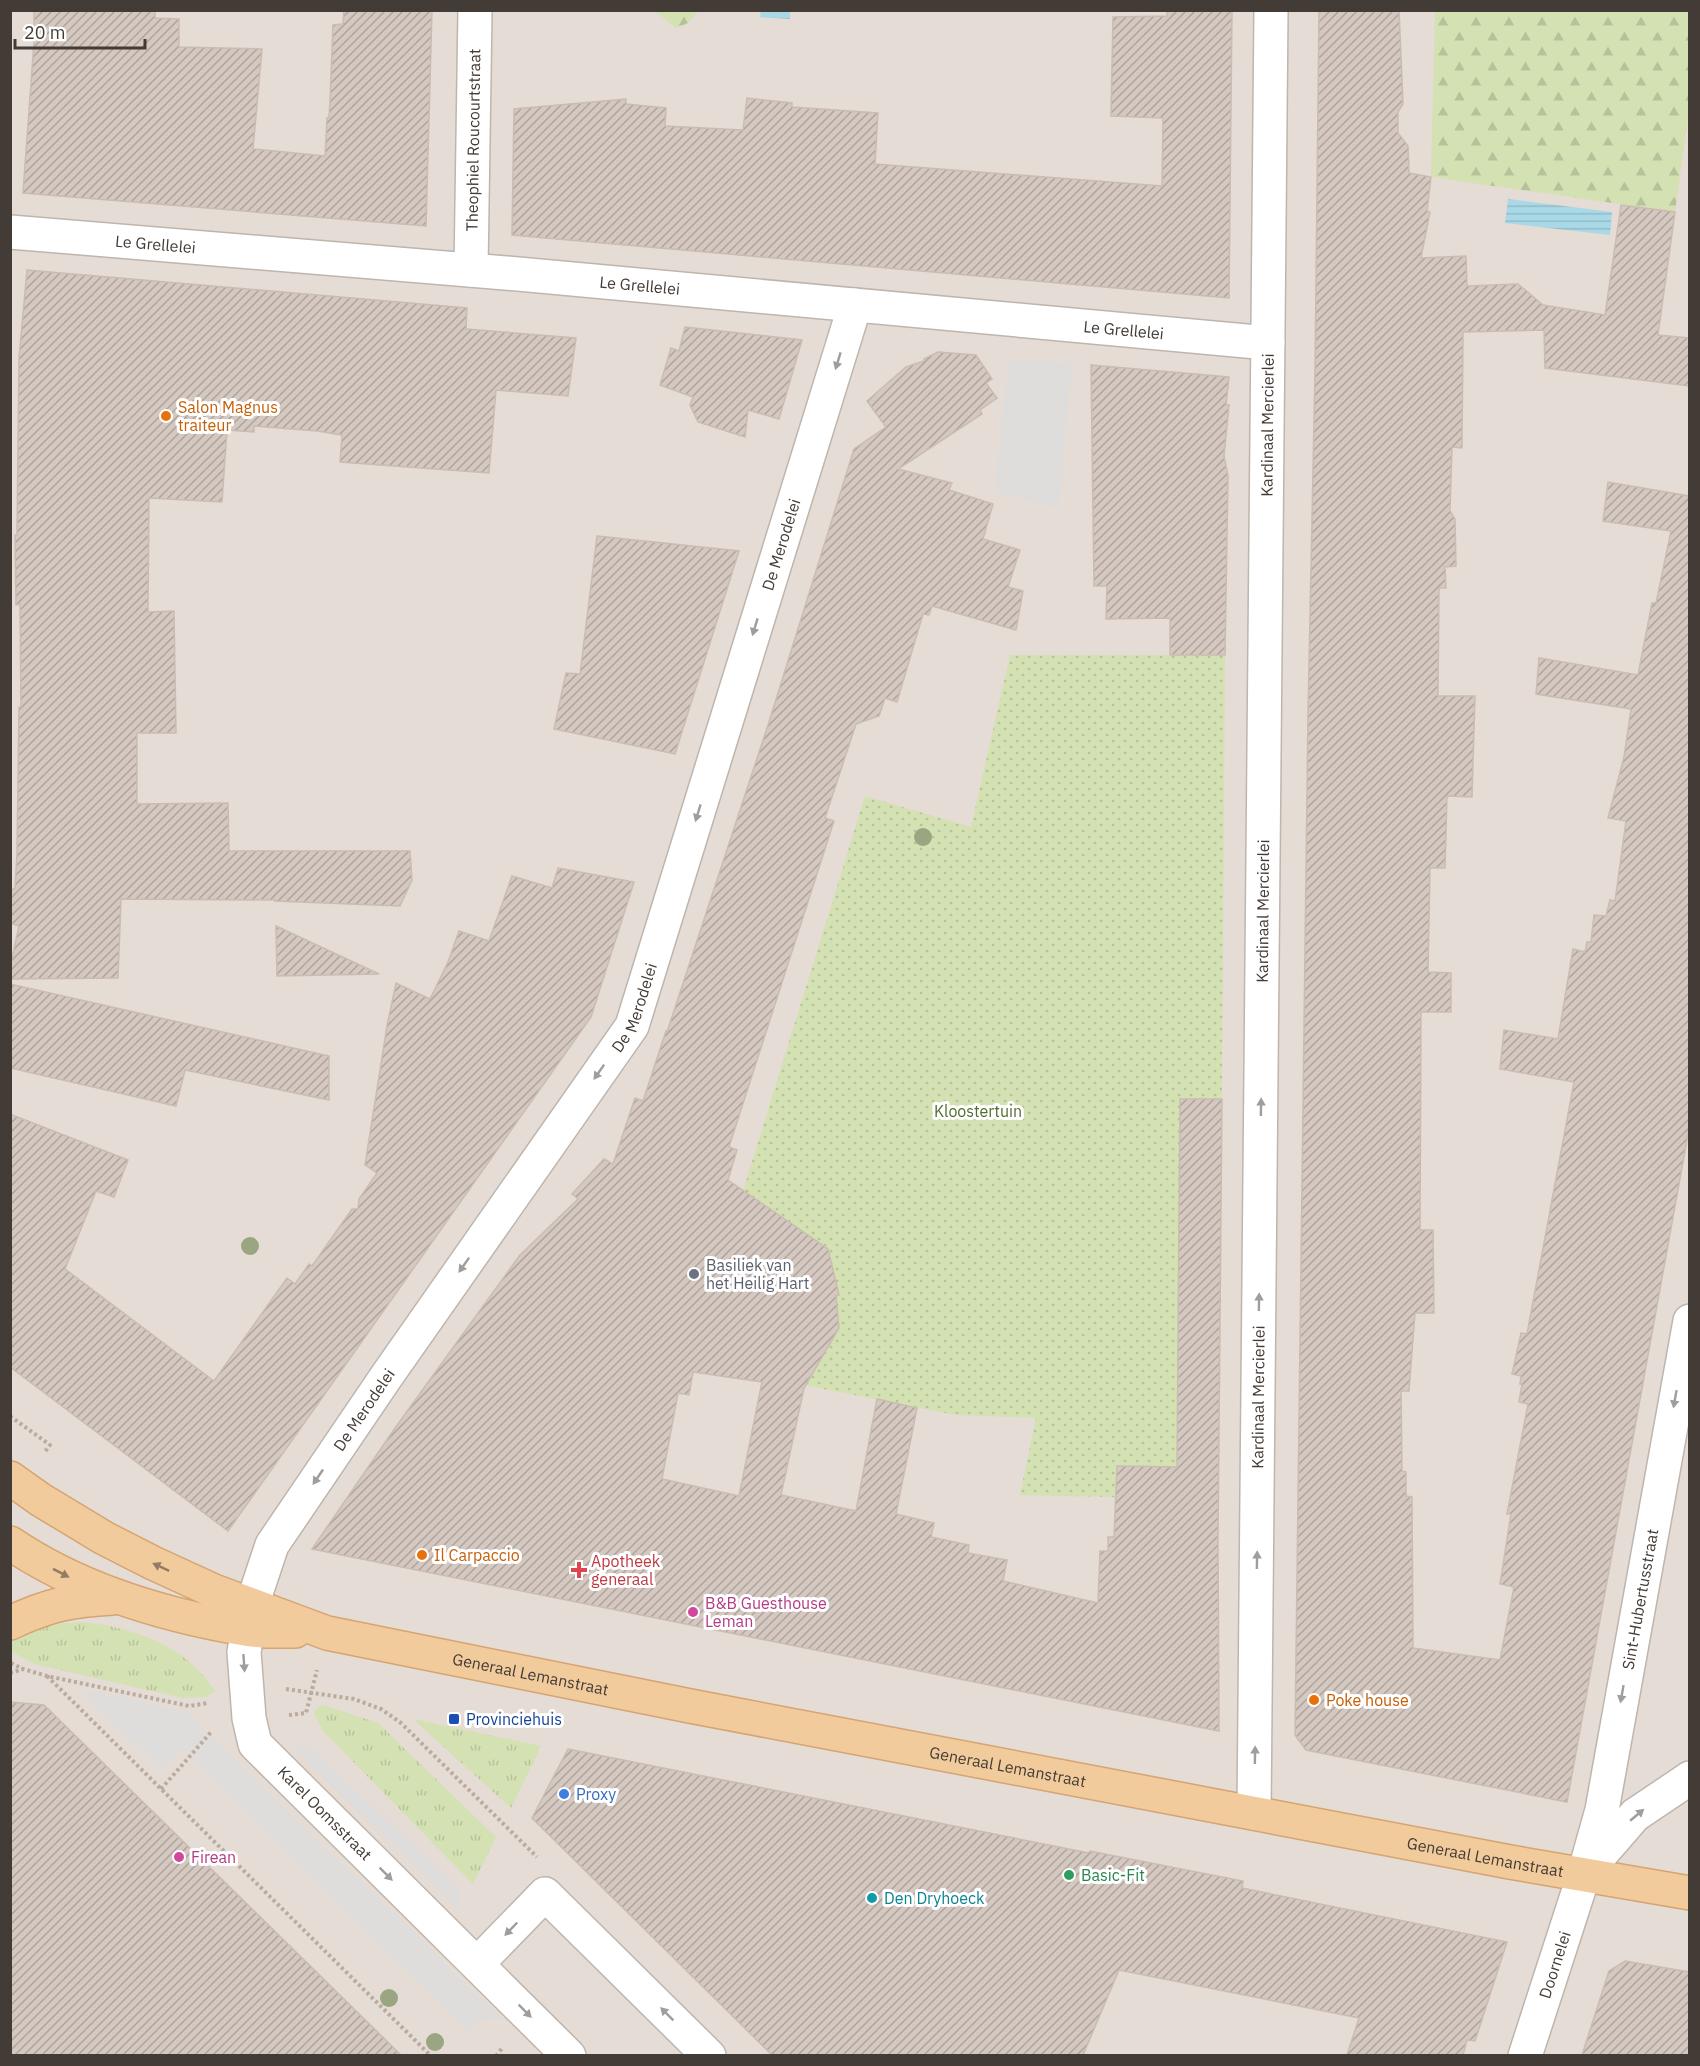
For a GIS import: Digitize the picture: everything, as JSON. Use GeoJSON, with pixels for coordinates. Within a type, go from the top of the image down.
{"type":"FeatureCollection","features":[{"type":"Feature","properties":{"kind":"main road","name":"Generaal Lemanstraat"},"geometry":{"type":"LineString","coordinates":[[14,1482],[104,1538],[214,1591],[249,1617]]}},
{"type":"Feature","properties":{"kind":"main road","name":"Generaal Lemanstraat"},"geometry":{"type":"LineString","coordinates":[[10,1543],[76,1580],[120,1598],[159,1609],[249,1617],[690,1706],[1689,1893]]}},
{"type":"Feature","properties":{"kind":"main road"},"geometry":{"type":"LineString","coordinates":[[10,1623],[39,1610],[78,1600],[120,1598]]}},
{"type":"Feature","properties":{"kind":"street","name":"Theophiel Roucourtstraat"},"geometry":{"type":"LineString","coordinates":[[471,270],[475,10]]}},
{"type":"Feature","properties":{"kind":"street","name":"Kardinaal Mercierlei"},"geometry":{"type":"LineString","coordinates":[[1254,1813],[1271,10]]}},
{"type":"Feature","properties":{"kind":"street","name":"Le Grellelei"},"geometry":{"type":"LineString","coordinates":[[10,232],[471,270],[1268,343]]}},
{"type":"Feature","properties":{"kind":"street","name":"De Merodelei"},"geometry":{"type":"LineString","coordinates":[[249,1617],[272,1545],[386,1377],[632,1026],[855,304]]}},
{"type":"Feature","properties":{"kind":"street","name":"Sint-Hubertusstraat"},"geometry":{"type":"LineString","coordinates":[[1584,1874],[1602,1810],[1689,1321]]}},
{"type":"Feature","properties":{"kind":"street","name":"Karel Oomsstraat"},"geometry":{"type":"LineString","coordinates":[[249,1617],[244,1652],[249,1718],[255,1744],[569,2055]]}},
{"type":"Feature","properties":{"kind":"street"},"geometry":{"type":"LineString","coordinates":[[1584,1874],[1635,1815],[1689,1778]]}},
{"type":"Feature","properties":{"kind":"street","name":"Doornelei"},"geometry":{"type":"LineString","coordinates":[[1525,2055],[1584,1874]]}},
{"type":"Feature","properties":{"kind":"street"},"geometry":{"type":"LineString","coordinates":[[477,1964],[545,1894],[709,2055]]}},
{"type":"Feature","properties":{"kind":"path"},"geometry":{"type":"LineString","coordinates":[[10,1662],[23,1669],[46,1676],[189,1706]]}},
{"type":"Feature","properties":{"kind":"path"},"geometry":{"type":"LineString","coordinates":[[10,1673],[23,1669]]}},
{"type":"Feature","properties":{"kind":"path"},"geometry":{"type":"LineString","coordinates":[[46,1676],[431,2055]]}},
{"type":"Feature","properties":{"kind":"path"},"geometry":{"type":"LineString","coordinates":[[284,1688],[354,1699],[381,1709],[400,1723],[537,1856]]}},
{"type":"Feature","properties":{"kind":"shaded area"},"geometry":{"type":"Polygon","coordinates":[[[11,11],[1689,11],[1689,2055],[11,2055],[11,11]]]}},
{"type":"Feature","properties":{"kind":"shaded area"},"geometry":{"type":"Polygon","coordinates":[[[1009,359],[1072,363],[1059,508],[994,492],[1009,359]]]}},
{"type":"Feature","properties":{"kind":"shaded area"},"geometry":{"type":"Polygon","coordinates":[[[87,1690],[185,1712],[501,2017],[484,2020],[469,2032],[182,1749],[162,1769],[84,1694],[87,1690]]]}},
{"type":"Feature","properties":{"kind":"shaded area"},"geometry":{"type":"Polygon","coordinates":[[[312,1746],[460,1891],[460,1912],[292,1747],[312,1746]]]}},
{"type":"Feature","properties":{"kind":"green space"},"geometry":{"type":"Polygon","coordinates":[[[698,10],[688,23],[676,28],[655,11],[698,10]]]}},
{"type":"Feature","properties":{"kind":"green space"},"geometry":{"type":"Polygon","coordinates":[[[1435,11],[1689,11],[1689,110],[1675,212],[1431,177],[1435,11]]]}},
{"type":"Feature","properties":{"kind":"green space","name":"Kloostertuin"},"geometry":{"type":"Polygon","coordinates":[[[1010,655],[1225,655],[1222,1099],[1180,1100],[1177,1467],[1117,1466],[1116,1497],[1020,1495],[1036,1418],[956,1415],[804,1385],[839,1328],[838,1317],[823,1307],[821,1299],[839,1295],[827,1246],[823,1246],[743,1191],[865,796],[971,827],[1010,655]]]}},
{"type":"Feature","properties":{"kind":"green space"},"geometry":{"type":"Polygon","coordinates":[[[82,1622],[122,1629],[148,1637],[172,1649],[192,1664],[215,1691],[206,1697],[183,1698],[34,1664],[11,1651],[11,1638],[56,1624],[82,1622]]]}},
{"type":"Feature","properties":{"kind":"green space"},"geometry":{"type":"Polygon","coordinates":[[[324,1705],[378,1723],[496,1837],[473,1884],[323,1731],[314,1713],[317,1708],[324,1705]]]}},
{"type":"Feature","properties":{"kind":"green space"},"geometry":{"type":"Polygon","coordinates":[[[413,1719],[541,1746],[511,1808],[413,1719]]]}},
{"type":"Feature","properties":{"kind":"water"},"geometry":{"type":"Polygon","coordinates":[[[761,11],[790,11],[790,19],[760,17],[761,11]]]}},
{"type":"Feature","properties":{"kind":"water"},"geometry":{"type":"Polygon","coordinates":[[[1508,199],[1612,212],[1610,235],[1505,223],[1508,199]]]}},
{"type":"Feature","properties":{"kind":"building"},"geometry":{"type":"Polygon","coordinates":[[[34,10],[155,10],[155,18],[179,19],[179,47],[262,49],[253,149],[325,156],[333,25],[343,24],[344,10],[432,10],[426,226],[23,193],[34,42],[34,10]]]}},
{"type":"Feature","properties":{"kind":"building"},"geometry":{"type":"Polygon","coordinates":[[[1167,10],[1232,10],[1229,298],[512,235],[514,109],[626,99],[626,104],[666,108],[665,126],[743,130],[747,98],[792,103],[792,107],[878,113],[875,164],[1162,186],[1163,118],[1111,116],[1113,17],[1167,16],[1167,10]]]}},
{"type":"Feature","properties":{"kind":"building"},"geometry":{"type":"Polygon","coordinates":[[[1319,10],[1399,10],[1403,104],[1398,112],[1398,133],[1408,146],[1409,173],[1431,177],[1427,211],[1430,212],[1421,258],[1466,256],[1467,286],[1518,284],[1543,305],[1605,315],[1621,205],[1675,212],[1658,335],[1689,338],[1689,386],[1545,368],[1544,330],[1463,332],[1462,448],[1452,447],[1450,511],[1455,519],[1456,566],[1445,567],[1446,588],[1439,588],[1438,696],[1475,696],[1472,797],[1447,796],[1445,868],[1430,868],[1428,972],[1451,973],[1451,1012],[1421,1012],[1420,1230],[1433,1230],[1434,1313],[1415,1313],[1409,1391],[1401,1391],[1402,1471],[1406,1472],[1406,1496],[1412,1497],[1413,1648],[1500,1660],[1514,1587],[1500,1584],[1511,1514],[1507,1514],[1528,1404],[1519,1402],[1521,1376],[1512,1374],[1521,1333],[1527,1334],[1574,1082],[1500,1069],[1504,1030],[1558,1039],[1573,949],[1585,952],[1587,942],[1591,942],[1594,915],[1606,916],[1610,900],[1615,901],[1626,821],[1608,818],[1624,757],[1631,709],[1536,694],[1539,658],[1638,675],[1652,603],[1656,603],[1671,531],[1603,521],[1608,482],[1689,496],[1689,1129],[1567,1802],[1306,1750],[1295,1735],[1319,10]]]}},
{"type":"Feature","properties":{"kind":"building"},"geometry":{"type":"Polygon","coordinates":[[[27,270],[467,308],[466,329],[576,338],[568,396],[496,390],[489,473],[340,462],[342,435],[254,426],[254,432],[227,430],[222,502],[149,498],[148,612],[174,611],[176,733],[137,733],[137,804],[228,803],[229,851],[410,851],[412,880],[400,906],[275,900],[121,899],[118,978],[10,979],[10,967],[19,926],[10,923],[10,891],[15,888],[19,707],[21,707],[20,604],[16,605],[15,535],[17,535],[19,358],[27,270]]]}},
{"type":"Feature","properties":{"kind":"building"},"geometry":{"type":"Polygon","coordinates":[[[685,327],[802,340],[779,419],[748,410],[745,437],[698,422],[690,405],[693,397],[660,385],[671,348],[679,351],[685,327]]]}},
{"type":"Feature","properties":{"kind":"building"},"geometry":{"type":"Polygon","coordinates":[[[938,352],[976,355],[992,379],[986,383],[997,398],[980,410],[982,414],[898,469],[952,483],[949,490],[993,504],[983,539],[1020,550],[1008,587],[1023,591],[1016,630],[932,606],[929,615],[923,614],[897,702],[885,698],[879,716],[856,724],[825,818],[834,821],[729,1147],[737,1150],[728,1180],[828,1249],[839,1295],[836,1296],[839,1328],[804,1388],[781,1495],[856,1511],[877,1399],[917,1408],[896,1514],[934,1523],[931,1537],[969,1545],[968,1553],[1007,1560],[1003,1581],[1098,1603],[1100,1551],[1108,1551],[1108,1537],[1114,1537],[1117,1466],[1177,1467],[1180,1099],[1222,1099],[1218,1540],[1219,1731],[312,1549],[395,1428],[520,1255],[578,1199],[572,1194],[604,1159],[613,1164],[635,1098],[643,1101],[667,1032],[769,722],[854,449],[886,427],[867,401],[906,367],[924,361],[938,352]],[[693,1372],[689,1395],[678,1393],[662,1479],[739,1496],[762,1382],[693,1372]]]}},
{"type":"Feature","properties":{"kind":"building"},"geometry":{"type":"Polygon","coordinates":[[[1091,365],[1229,377],[1224,456],[1228,476],[1225,655],[1170,655],[1170,618],[1106,619],[1107,586],[1094,586],[1091,365]]]}},
{"type":"Feature","properties":{"kind":"building"},"geometry":{"type":"Polygon","coordinates":[[[597,536],[739,551],[675,754],[554,729],[566,673],[580,674],[597,536]]]}},
{"type":"Feature","properties":{"kind":"building"},"geometry":{"type":"Polygon","coordinates":[[[558,868],[634,882],[591,1017],[228,1531],[10,1367],[10,1114],[128,1160],[114,1197],[96,1191],[65,1269],[214,1381],[287,1278],[295,1284],[309,1264],[312,1266],[352,1209],[358,1209],[359,1199],[377,1173],[365,1165],[396,983],[430,999],[448,962],[459,931],[489,941],[512,876],[552,888],[558,868]]]}},
{"type":"Feature","properties":{"kind":"building"},"geometry":{"type":"Polygon","coordinates":[[[276,926],[379,974],[277,976],[276,926]]]}},
{"type":"Feature","properties":{"kind":"building"},"geometry":{"type":"Polygon","coordinates":[[[10,984],[329,1056],[329,1100],[185,1070],[176,1106],[10,1068],[10,984]]]}},
{"type":"Feature","properties":{"kind":"building"},"geometry":{"type":"Polygon","coordinates":[[[10,1702],[44,1705],[401,2055],[10,2055],[10,1702]]]}},
{"type":"Feature","properties":{"kind":"building","name":"Den Dryhoeck"},"geometry":{"type":"Polygon","coordinates":[[[568,1749],[1089,1853],[1090,1851],[1243,1881],[1242,1888],[1507,1942],[1475,2041],[1467,2040],[1463,2055],[1347,2055],[1359,2018],[1119,1970],[1083,2055],[772,2055],[532,1818],[568,1749]]]}},
{"type":"Feature","properties":{"kind":"building"},"geometry":{"type":"Polygon","coordinates":[[[1625,1961],[1689,1972],[1689,2055],[1582,2055],[1609,1971],[1625,1961]]]}},
{"type":"Feature","properties":{"kind":"place","name":"Salon Magnus traiteur"},"geometry":{"type":"Point","coordinates":[166,416]}},
{"type":"Feature","properties":{"kind":"place","name":"Basiliek van het Heilig Hart"},"geometry":{"type":"Point","coordinates":[694,1274]}},
{"type":"Feature","properties":{"kind":"place","name":"Il Carpaccio"},"geometry":{"type":"Point","coordinates":[422,1555]}},
{"type":"Feature","properties":{"kind":"place","name":"Apotheek generaal"},"geometry":{"type":"Point","coordinates":[579,1570]}},
{"type":"Feature","properties":{"kind":"place","name":"B&B Guesthouse Leman"},"geometry":{"type":"Point","coordinates":[693,1612]}},
{"type":"Feature","properties":{"kind":"place","name":"Poke house"},"geometry":{"type":"Point","coordinates":[1314,1700]}},
{"type":"Feature","properties":{"kind":"place","name":"Provinciehuis"},"geometry":{"type":"Point","coordinates":[454,1719]}},
{"type":"Feature","properties":{"kind":"place","name":"Proxy"},"geometry":{"type":"Point","coordinates":[564,1794]}},
{"type":"Feature","properties":{"kind":"place","name":"Firean"},"geometry":{"type":"Point","coordinates":[179,1857]}},
{"type":"Feature","properties":{"kind":"place","name":"Basic-Fit"},"geometry":{"type":"Point","coordinates":[1069,1875]}},
{"type":"Feature","properties":{"kind":"place","name":"Den Dryhoeck"},"geometry":{"type":"Point","coordinates":[872,1898]}}]}
